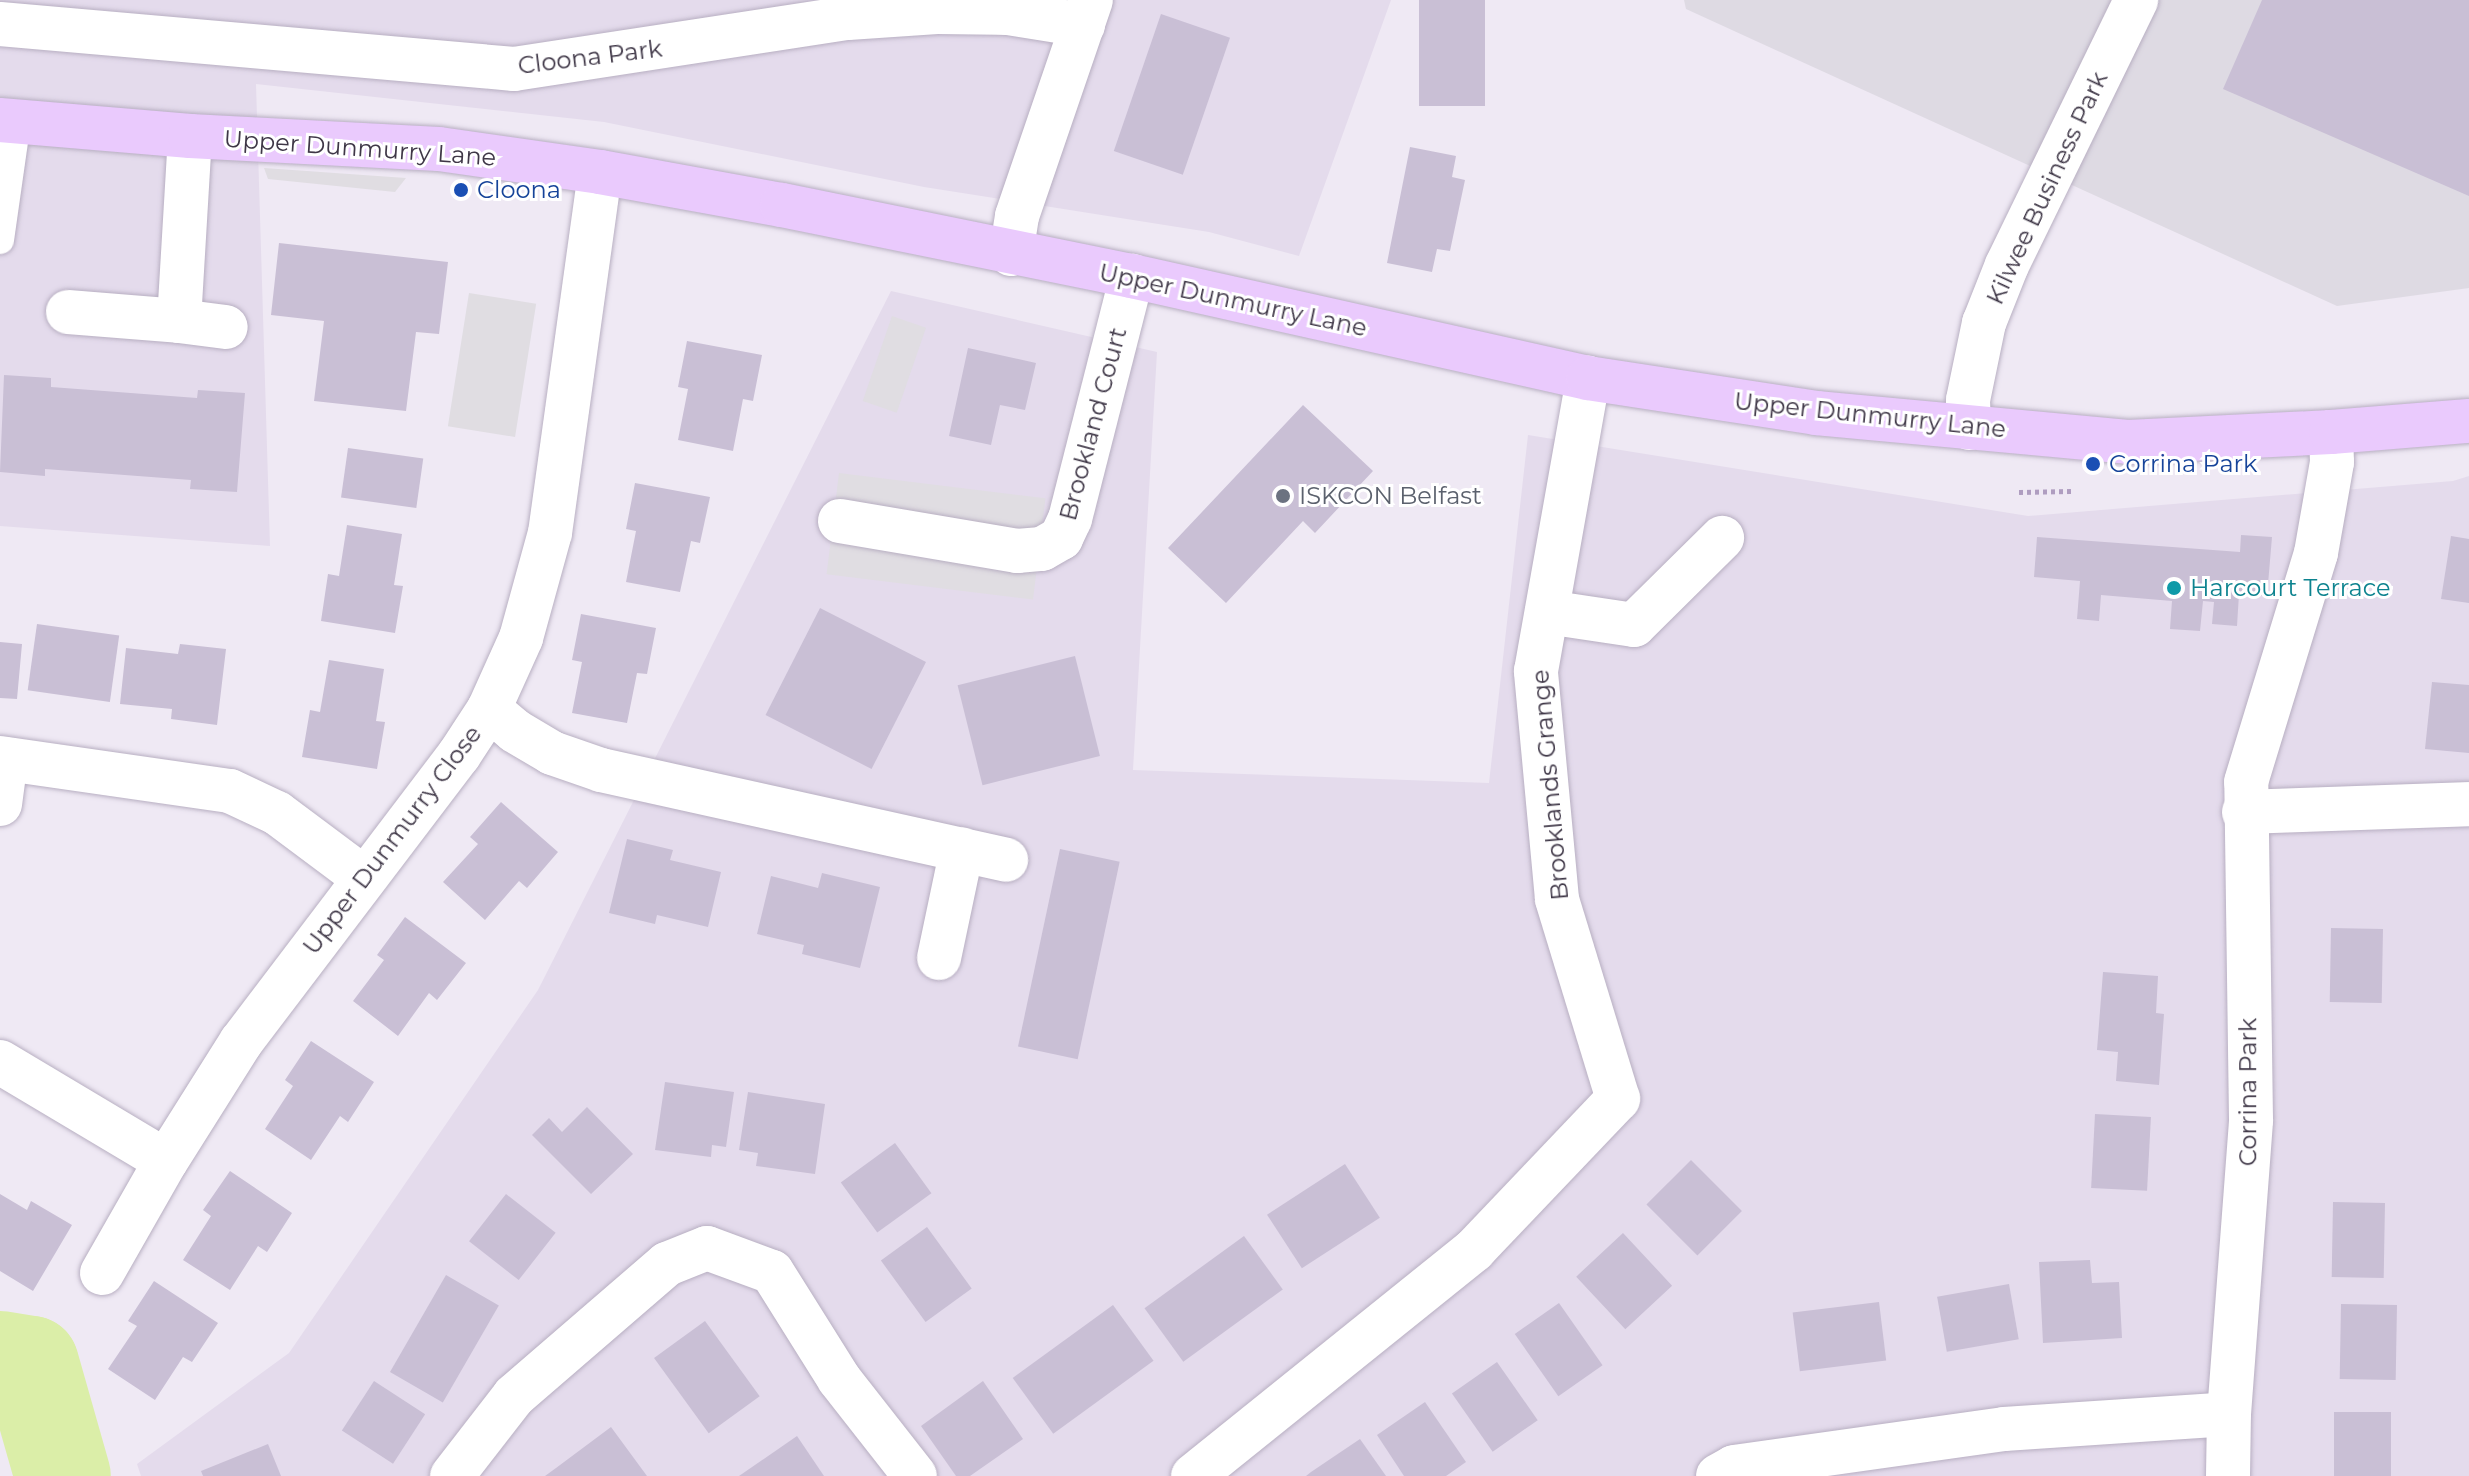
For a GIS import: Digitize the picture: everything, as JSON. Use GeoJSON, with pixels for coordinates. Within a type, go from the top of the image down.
{"type":"FeatureCollection","features":[{"type":"Feature","properties":{"kind":"street","name":"Kilwee Business Park"},"geometry":{"type":"LineString","coordinates":[[1969,428],[1968,400],[1984,323],[2007,265],[2136,0]]}},
{"type":"Feature","properties":{"kind":"street","name":"Cloona Park"},"geometry":{"type":"LineString","coordinates":[[0,24],[514,69],[848,18],[937,12],[1087,12],[1017,216],[1011,254]]}},
{"type":"Feature","properties":{"kind":"street","name":"Upper Dunmurry Lane"},"geometry":{"type":"LineString","coordinates":[[8,121],[190,136],[439,149],[600,172],[782,205],[1011,254],[1132,276],[1588,378],[1816,413],[2128,442],[2331,432],[2469,421]]}},
{"type":"Feature","properties":{"kind":"street"},"geometry":{"type":"LineString","coordinates":[[179,321],[190,136]]}},
{"type":"Feature","properties":{"kind":"street","name":"Upper Dunmurry Close"},"geometry":{"type":"LineString","coordinates":[[102,1273],[166,1161],[241,1042],[459,755],[489,709],[521,638],[550,533],[600,172]]}},
{"type":"Feature","properties":{"kind":"street","name":"Brookland Court"},"geometry":{"type":"LineString","coordinates":[[840,521],[1017,551],[1042,549],[1061,538],[1070,519],[1132,276]]}},
{"type":"Feature","properties":{"kind":"street"},"geometry":{"type":"LineString","coordinates":[[68,312],[226,327]]}},
{"type":"Feature","properties":{"kind":"street","name":"Brooklands Grange"},"geometry":{"type":"LineString","coordinates":[[1193,1476],[1474,1250],[1618,1099],[1557,899],[1536,671],[1588,378]]}},
{"type":"Feature","properties":{"kind":"street","name":"Corrina Park"},"geometry":{"type":"LineString","coordinates":[[2228,1476],[2229,1414],[2251,1120],[2244,812],[2255,747],[2316,553],[2332,462],[2331,432]]}},
{"type":"Feature","properties":{"kind":"street"},"geometry":{"type":"LineString","coordinates":[[1547,612],[1634,625],[1722,538]]}},
{"type":"Feature","properties":{"kind":"street"},"geometry":{"type":"LineString","coordinates":[[489,709],[515,731],[552,753],[601,770],[1006,860]]}},
{"type":"Feature","properties":{"kind":"street"},"geometry":{"type":"LineString","coordinates":[[0,804],[3,758],[230,791],[277,813],[364,878]]}},
{"type":"Feature","properties":{"kind":"street"},"geometry":{"type":"LineString","coordinates":[[2244,812],[2469,804]]}},
{"type":"Feature","properties":{"kind":"street"},"geometry":{"type":"LineString","coordinates":[[939,958],[962,849]]}},
{"type":"Feature","properties":{"kind":"street"},"geometry":{"type":"LineString","coordinates":[[0,1062],[166,1161]]}},
{"type":"Feature","properties":{"kind":"street"},"geometry":{"type":"LineString","coordinates":[[452,1476],[514,1396],[667,1264],[707,1248],[772,1272],[839,1379],[915,1476]]}},
{"type":"Feature","properties":{"kind":"street"},"geometry":{"type":"LineString","coordinates":[[1718,1476],[1734,1467],[2004,1429],[2229,1414]]}},
{"type":"Feature","properties":{"kind":"lane"},"geometry":{"type":"LineString","coordinates":[[0,240],[8,121]]}},
{"type":"Feature","properties":{"kind":"path"},"geometry":{"type":"LineString","coordinates":[[2019,492],[2055,491]]}},
{"type":"Feature","properties":{"kind":"shaded area"},"geometry":{"type":"Polygon","coordinates":[[[0,0],[1391,0],[1299,256],[1209,232],[924,187],[604,122],[256,84],[270,546],[0,526],[0,0]]]}},
{"type":"Feature","properties":{"kind":"shaded area"},"geometry":{"type":"Polygon","coordinates":[[[1684,0],[2469,0],[2469,288],[2337,306],[1686,9],[1684,0]]]}},
{"type":"Feature","properties":{"kind":"shaded area"},"geometry":{"type":"Polygon","coordinates":[[[264,168],[406,178],[395,192],[268,179],[264,168]]]}},
{"type":"Feature","properties":{"kind":"shaded area"},"geometry":{"type":"Polygon","coordinates":[[[891,291],[1157,352],[1133,770],[1489,783],[1528,435],[2028,516],[2453,481],[2469,476],[2469,1476],[141,1476],[137,1464],[289,1353],[538,990],[891,291]]]}},
{"type":"Feature","properties":{"kind":"shaded area"},"geometry":{"type":"Polygon","coordinates":[[[469,293],[536,304],[515,437],[448,426],[469,293]]]}},
{"type":"Feature","properties":{"kind":"shaded area"},"geometry":{"type":"Polygon","coordinates":[[[892,316],[926,328],[897,413],[863,401],[892,316]]]}},
{"type":"Feature","properties":{"kind":"shaded area"},"geometry":{"type":"Polygon","coordinates":[[[839,473],[1045,498],[1033,600],[827,574],[839,473]]]}},
{"type":"Feature","properties":{"kind":"building"},"geometry":{"type":"Polygon","coordinates":[[[1419,0],[1485,0],[1485,106],[1419,106],[1419,0]]]}},
{"type":"Feature","properties":{"kind":"building"},"geometry":{"type":"Polygon","coordinates":[[[2262,0],[2469,0],[2469,196],[2223,89],[2262,0]]]}},
{"type":"Feature","properties":{"kind":"building"},"geometry":{"type":"Polygon","coordinates":[[[1161,14],[1230,38],[1183,175],[1114,151],[1161,14]]]}},
{"type":"Feature","properties":{"kind":"building"},"geometry":{"type":"Polygon","coordinates":[[[1410,147],[1456,156],[1452,177],[1465,180],[1450,251],[1437,249],[1432,272],[1387,263],[1410,147]]]}},
{"type":"Feature","properties":{"kind":"building"},"geometry":{"type":"Polygon","coordinates":[[[279,243],[448,262],[439,334],[416,332],[406,411],[314,401],[324,321],[271,315],[279,243]]]}},
{"type":"Feature","properties":{"kind":"building"},"geometry":{"type":"Polygon","coordinates":[[[687,341],[762,355],[753,401],[743,399],[733,451],[678,440],[688,389],[678,387],[687,341]]]}},
{"type":"Feature","properties":{"kind":"building"},"geometry":{"type":"Polygon","coordinates":[[[968,348],[1036,363],[1025,410],[1000,405],[991,445],[949,436],[968,348]]]}},
{"type":"Feature","properties":{"kind":"building"},"geometry":{"type":"Polygon","coordinates":[[[4,375],[51,378],[51,387],[197,398],[198,390],[245,393],[237,492],[190,489],[191,480],[45,469],[45,476],[0,472],[4,375]]]}},
{"type":"Feature","properties":{"kind":"building","name":"ISKCON Belfast"},"geometry":{"type":"Polygon","coordinates":[[[1303,405],[1373,471],[1315,533],[1303,521],[1226,603],[1168,548],[1303,405]]]}},
{"type":"Feature","properties":{"kind":"building"},"geometry":{"type":"Polygon","coordinates":[[[348,448],[423,459],[416,508],[341,498],[348,448]]]}},
{"type":"Feature","properties":{"kind":"building"},"geometry":{"type":"Polygon","coordinates":[[[635,483],[710,497],[700,543],[691,541],[680,592],[626,582],[636,531],[626,529],[635,483]]]}},
{"type":"Feature","properties":{"kind":"building"},"geometry":{"type":"Polygon","coordinates":[[[347,525],[402,534],[394,585],[403,586],[395,633],[321,621],[328,574],[339,576],[347,525]]]}},
{"type":"Feature","properties":{"kind":"building","name":"Harcourt Terrace"},"geometry":{"type":"Polygon","coordinates":[[[2241,535],[2272,537],[2267,596],[2239,594],[2237,626],[2212,624],[2214,602],[2203,601],[2200,631],[2170,629],[2172,601],[2101,595],[2099,621],[2077,619],[2080,581],[2034,577],[2037,537],[2240,552],[2241,535]]]}},
{"type":"Feature","properties":{"kind":"building"},"geometry":{"type":"Polygon","coordinates":[[[2451,536],[2469,539],[2469,603],[2441,599],[2451,536]]]}},
{"type":"Feature","properties":{"kind":"building"},"geometry":{"type":"Polygon","coordinates":[[[820,608],[926,662],[872,769],[766,715],[820,608]]]}},
{"type":"Feature","properties":{"kind":"building"},"geometry":{"type":"Polygon","coordinates":[[[581,614],[656,628],[647,674],[637,673],[627,723],[572,713],[582,662],[572,660],[581,614]]]}},
{"type":"Feature","properties":{"kind":"building"},"geometry":{"type":"Polygon","coordinates":[[[37,624],[119,636],[110,702],[28,690],[37,624]]]}},
{"type":"Feature","properties":{"kind":"building"},"geometry":{"type":"Polygon","coordinates":[[[0,642],[22,644],[17,699],[0,698],[0,642]]]}},
{"type":"Feature","properties":{"kind":"building"},"geometry":{"type":"Polygon","coordinates":[[[180,644],[226,649],[217,725],[171,719],[172,709],[120,704],[126,648],[178,654],[180,644]]]}},
{"type":"Feature","properties":{"kind":"building"},"geometry":{"type":"Polygon","coordinates":[[[1075,656],[1100,756],[983,785],[958,685],[1075,656]]]}},
{"type":"Feature","properties":{"kind":"building"},"geometry":{"type":"Polygon","coordinates":[[[329,660],[384,669],[376,721],[385,722],[377,769],[302,757],[310,710],[320,712],[329,660]]]}},
{"type":"Feature","properties":{"kind":"building"},"geometry":{"type":"Polygon","coordinates":[[[2432,682],[2469,685],[2469,753],[2425,749],[2432,682]]]}},
{"type":"Feature","properties":{"kind":"building"},"geometry":{"type":"Polygon","coordinates":[[[501,802],[558,852],[527,888],[519,881],[485,920],[443,882],[478,844],[470,837],[501,802]]]}},
{"type":"Feature","properties":{"kind":"building"},"geometry":{"type":"Polygon","coordinates":[[[627,839],[673,850],[670,860],[721,872],[708,927],[657,915],[655,924],[609,913],[627,839]]]}},
{"type":"Feature","properties":{"kind":"building"},"geometry":{"type":"Polygon","coordinates":[[[1060,849],[1120,862],[1078,1059],[1018,1047],[1060,849]]]}},
{"type":"Feature","properties":{"kind":"building"},"geometry":{"type":"Polygon","coordinates":[[[822,873],[880,887],[860,968],[802,954],[804,945],[757,934],[771,876],[818,888],[822,873]]]}},
{"type":"Feature","properties":{"kind":"building"},"geometry":{"type":"Polygon","coordinates":[[[405,917],[466,963],[437,1000],[429,993],[398,1036],[353,1001],[384,960],[377,955],[405,917]]]}},
{"type":"Feature","properties":{"kind":"building"},"geometry":{"type":"Polygon","coordinates":[[[2331,928],[2383,929],[2382,1003],[2330,1002],[2331,928]]]}},
{"type":"Feature","properties":{"kind":"building"},"geometry":{"type":"Polygon","coordinates":[[[2103,972],[2158,976],[2156,1013],[2164,1014],[2159,1085],[2116,1081],[2118,1052],[2097,1050],[2103,972]]]}},
{"type":"Feature","properties":{"kind":"building"},"geometry":{"type":"Polygon","coordinates":[[[311,1041],[374,1082],[348,1122],[340,1116],[311,1160],[265,1129],[293,1086],[285,1080],[311,1041]]]}},
{"type":"Feature","properties":{"kind":"building"},"geometry":{"type":"Polygon","coordinates":[[[665,1082],[734,1092],[726,1147],[712,1145],[711,1157],[655,1150],[665,1082]]]}},
{"type":"Feature","properties":{"kind":"building"},"geometry":{"type":"Polygon","coordinates":[[[748,1092],[825,1104],[815,1174],[756,1166],[758,1153],[739,1150],[748,1092]]]}},
{"type":"Feature","properties":{"kind":"building"},"geometry":{"type":"Polygon","coordinates":[[[587,1107],[633,1154],[591,1194],[532,1135],[549,1118],[562,1132],[587,1107]]]}},
{"type":"Feature","properties":{"kind":"building"},"geometry":{"type":"Polygon","coordinates":[[[2095,1114],[2151,1117],[2147,1191],[2091,1188],[2095,1114]]]}},
{"type":"Feature","properties":{"kind":"building"},"geometry":{"type":"Polygon","coordinates":[[[895,1143],[931,1193],[877,1233],[841,1182],[895,1143]]]}},
{"type":"Feature","properties":{"kind":"building"},"geometry":{"type":"Polygon","coordinates":[[[1691,1160],[1742,1211],[1697,1255],[1646,1205],[1691,1160]]]}},
{"type":"Feature","properties":{"kind":"building"},"geometry":{"type":"Polygon","coordinates":[[[1345,1164],[1380,1218],[1302,1268],[1267,1215],[1345,1164]]]}},
{"type":"Feature","properties":{"kind":"building"},"geometry":{"type":"Polygon","coordinates":[[[230,1171],[292,1213],[267,1252],[258,1246],[230,1290],[183,1260],[211,1216],[203,1210],[230,1171]]]}},
{"type":"Feature","properties":{"kind":"building"},"geometry":{"type":"Polygon","coordinates":[[[0,1194],[27,1210],[31,1201],[72,1225],[33,1291],[0,1271],[0,1194]]]}},
{"type":"Feature","properties":{"kind":"building"},"geometry":{"type":"Polygon","coordinates":[[[506,1194],[556,1233],[519,1280],[469,1241],[506,1194]]]}},
{"type":"Feature","properties":{"kind":"building"},"geometry":{"type":"Polygon","coordinates":[[[2333,1202],[2385,1203],[2384,1278],[2332,1277],[2333,1202]]]}},
{"type":"Feature","properties":{"kind":"building"},"geometry":{"type":"Polygon","coordinates":[[[927,1227],[972,1288],[926,1322],[881,1261],[927,1227]]]}},
{"type":"Feature","properties":{"kind":"building"},"geometry":{"type":"Polygon","coordinates":[[[1623,1233],[1672,1286],[1625,1329],[1576,1277],[1623,1233]]]}},
{"type":"Feature","properties":{"kind":"building"},"geometry":{"type":"Polygon","coordinates":[[[1244,1236],[1283,1289],[1183,1362],[1144,1308],[1244,1236]]]}},
{"type":"Feature","properties":{"kind":"building"},"geometry":{"type":"Polygon","coordinates":[[[2090,1260],[2092,1283],[2119,1282],[2122,1338],[2043,1343],[2039,1262],[2090,1260]]]}},
{"type":"Feature","properties":{"kind":"building"},"geometry":{"type":"Polygon","coordinates":[[[446,1275],[499,1306],[443,1402],[390,1372],[446,1275]]]}},
{"type":"Feature","properties":{"kind":"building"},"geometry":{"type":"Polygon","coordinates":[[[154,1281],[218,1323],[192,1362],[183,1357],[155,1400],[108,1369],[137,1326],[128,1321],[154,1281]]]}},
{"type":"Feature","properties":{"kind":"building"},"geometry":{"type":"Polygon","coordinates":[[[2009,1284],[2019,1339],[1947,1352],[1937,1297],[2009,1284]]]}},
{"type":"Feature","properties":{"kind":"building"},"geometry":{"type":"Polygon","coordinates":[[[1879,1302],[1886,1361],[1800,1371],[1793,1313],[1879,1302]]]}},
{"type":"Feature","properties":{"kind":"building"},"geometry":{"type":"Polygon","coordinates":[[[1559,1303],[1603,1365],[1558,1396],[1515,1334],[1559,1303]]]}},
{"type":"Feature","properties":{"kind":"building"},"geometry":{"type":"Polygon","coordinates":[[[2341,1304],[2397,1305],[2396,1380],[2340,1379],[2341,1304]]]}},
{"type":"Feature","properties":{"kind":"building"},"geometry":{"type":"Polygon","coordinates":[[[1113,1305],[1154,1361],[1053,1434],[1013,1378],[1113,1305]]]}},
{"type":"Feature","properties":{"kind":"building"},"geometry":{"type":"Polygon","coordinates":[[[705,1321],[760,1396],[709,1433],[654,1358],[705,1321]]]}},
{"type":"Feature","properties":{"kind":"building"},"geometry":{"type":"Polygon","coordinates":[[[1497,1362],[1538,1420],[1493,1452],[1452,1394],[1497,1362]]]}},
{"type":"Feature","properties":{"kind":"building"},"geometry":{"type":"Polygon","coordinates":[[[374,1381],[425,1414],[393,1464],[342,1430],[374,1381]]]}},
{"type":"Feature","properties":{"kind":"building"},"geometry":{"type":"Polygon","coordinates":[[[983,1381],[1023,1439],[970,1476],[956,1476],[921,1426],[983,1381]]]}},
{"type":"Feature","properties":{"kind":"building"},"geometry":{"type":"Polygon","coordinates":[[[1425,1402],[1466,1462],[1446,1476],[1404,1476],[1377,1435],[1425,1402]]]}},
{"type":"Feature","properties":{"kind":"building"},"geometry":{"type":"Polygon","coordinates":[[[2334,1412],[2391,1412],[2391,1476],[2334,1476],[2334,1412]]]}},
{"type":"Feature","properties":{"kind":"building"},"geometry":{"type":"Polygon","coordinates":[[[611,1427],[647,1476],[545,1476],[556,1468],[611,1427]]]}},
{"type":"Feature","properties":{"kind":"building"},"geometry":{"type":"Polygon","coordinates":[[[797,1436],[824,1476],[739,1476],[797,1436]]]}},
{"type":"Feature","properties":{"kind":"building"},"geometry":{"type":"Polygon","coordinates":[[[1360,1439],[1386,1476],[1306,1476],[1311,1472],[1360,1439]]]}},
{"type":"Feature","properties":{"kind":"building"},"geometry":{"type":"Polygon","coordinates":[[[268,1444],[281,1476],[203,1476],[201,1471],[268,1444]]]}},
{"type":"Feature","properties":{"kind":"waterway"},"geometry":{"type":"LineString","coordinates":[[0,1359],[31,1364],[63,1476]]}},
{"type":"Feature","properties":{"kind":"place","name":"Cloona"},"geometry":{"type":"Point","coordinates":[461,190]}},
{"type":"Feature","properties":{"kind":"place","name":"Corrina Park"},"geometry":{"type":"Point","coordinates":[2093,464]}},
{"type":"Feature","properties":{"kind":"place","name":"ISKCON Belfast"},"geometry":{"type":"Point","coordinates":[1283,496]}},
{"type":"Feature","properties":{"kind":"place","name":"Harcourt Terrace"},"geometry":{"type":"Point","coordinates":[2174,588]}}]}
